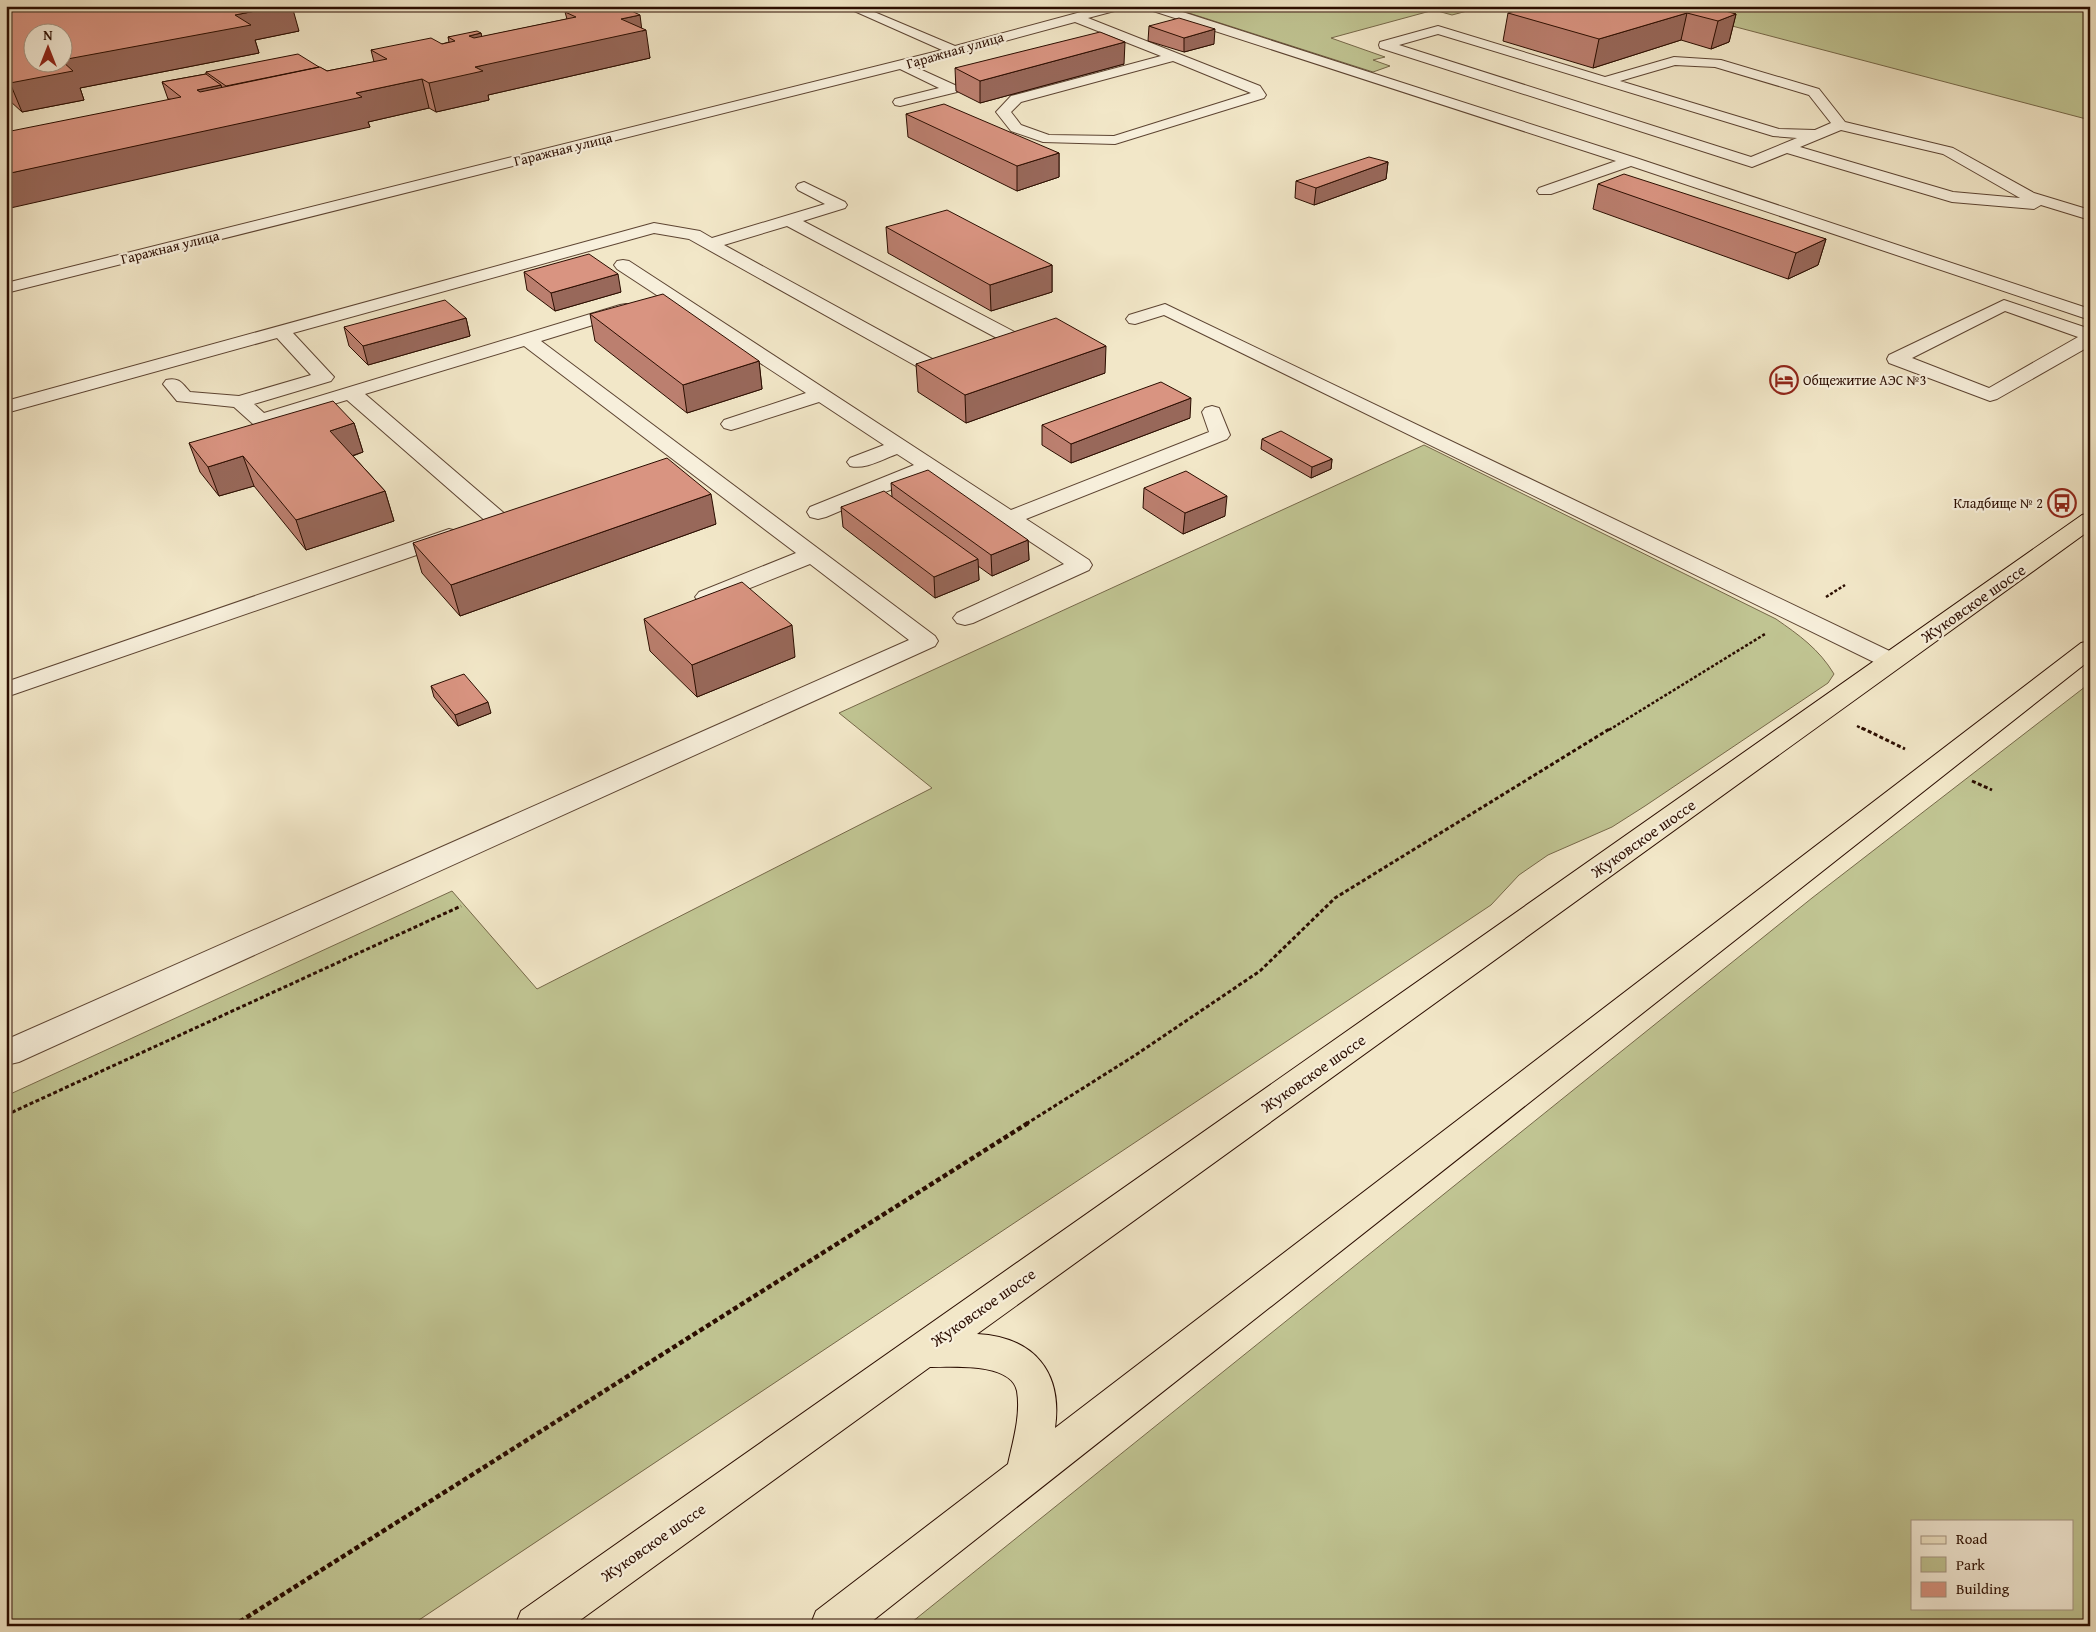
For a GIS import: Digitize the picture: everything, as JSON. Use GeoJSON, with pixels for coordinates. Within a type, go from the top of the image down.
{"type":"FeatureCollection","features":[{"type":"Feature","properties":{"kind":"main road","name":"Жуковское шоссе"},"geometry":{"type":"LineString","coordinates":[[536,1626],[2090,520]]}},
{"type":"Feature","properties":{"kind":"main road"},"geometry":{"type":"LineString","coordinates":[[831,1626],[2090,648]]}},
{"type":"Feature","properties":{"kind":"main road"},"geometry":{"type":"LineString","coordinates":[[921,1351],[972,1349],[994,1352],[1015,1361],[1028,1373],[1037,1392],[1037,1413],[1026,1474]]}},
{"type":"Feature","properties":{"kind":"street"},"geometry":{"type":"LineString","coordinates":[[849,6],[953,50]]}},
{"type":"Feature","properties":{"kind":"street","name":"Гаражная улица"},"geometry":{"type":"LineString","coordinates":[[6,288],[901,65],[1118,6]]}},
{"type":"Feature","properties":{"kind":"street"},"geometry":{"type":"LineString","coordinates":[[1151,6],[1631,161],[2090,315]]}},
{"type":"Feature","properties":{"kind":"street"},"geometry":{"type":"LineString","coordinates":[[1074,17],[1255,89],[1259,94],[1256,97],[1115,140],[1048,139],[1016,128],[1003,112],[1016,99],[1174,58]]}},
{"type":"Feature","properties":{"kind":"street"},"geometry":{"type":"LineString","coordinates":[[1818,134],[1778,133],[1438,30],[1385,45],[1752,162],[1840,125],[1948,151],[2028,196],[2090,215]]}},
{"type":"Feature","properties":{"kind":"street"},"geometry":{"type":"LineString","coordinates":[[1605,81],[1674,61],[1716,63],[1814,92],[1840,125]]}},
{"type":"Feature","properties":{"kind":"street"},"geometry":{"type":"LineString","coordinates":[[900,102],[952,88],[901,65]]}},
{"type":"Feature","properties":{"kind":"street"},"geometry":{"type":"LineString","coordinates":[[1786,148],[1952,198],[2059,206]]}},
{"type":"Feature","properties":{"kind":"street"},"geometry":{"type":"LineString","coordinates":[[1545,191],[1631,161]]}},
{"type":"Feature","properties":{"kind":"street"},"geometry":{"type":"LineString","coordinates":[[710,244],[839,205],[804,187]]}},
{"type":"Feature","properties":{"kind":"street"},"geometry":{"type":"LineString","coordinates":[[788,220],[1025,339],[998,347]]}},
{"type":"Feature","properties":{"kind":"street"},"geometry":{"type":"LineString","coordinates":[[6,407],[654,228],[694,235],[932,368],[979,353]]}},
{"type":"Feature","properties":{"kind":"street"},"geometry":{"type":"LineString","coordinates":[[624,265],[654,301],[820,394],[1081,565],[965,618]]}},
{"type":"Feature","properties":{"kind":"street"},"geometry":{"type":"LineString","coordinates":[[240,402],[260,420],[654,301]]}},
{"type":"Feature","properties":{"kind":"street"},"geometry":{"type":"LineString","coordinates":[[2004,305],[2090,337],[1990,395],[1896,359],[2004,305]]}},
{"type":"Feature","properties":{"kind":"street"},"geometry":{"type":"LineString","coordinates":[[1136,319],[1165,309],[1891,661]]}},
{"type":"Feature","properties":{"kind":"street"},"geometry":{"type":"LineString","coordinates":[[173,384],[184,397],[240,402],[324,377],[281,331]]}},
{"type":"Feature","properties":{"kind":"street"},"geometry":{"type":"LineString","coordinates":[[6,1049],[8,1053],[926,641],[527,339]]}},
{"type":"Feature","properties":{"kind":"street"},"geometry":{"type":"LineString","coordinates":[[6,690],[490,522],[350,392]]}},
{"type":"Feature","properties":{"kind":"street"},"geometry":{"type":"LineString","coordinates":[[731,424],[820,394]]}},
{"type":"Feature","properties":{"kind":"street"},"geometry":{"type":"LineString","coordinates":[[1009,518],[1220,435],[1212,412]]}},
{"type":"Feature","properties":{"kind":"street"},"geometry":{"type":"LineString","coordinates":[[857,462],[899,446]]}},
{"type":"Feature","properties":{"kind":"street"},"geometry":{"type":"LineString","coordinates":[[653,465],[681,455]]}},
{"type":"Feature","properties":{"kind":"street"},"geometry":{"type":"LineString","coordinates":[[818,512],[930,466]]}},
{"type":"Feature","properties":{"kind":"street"},"geometry":{"type":"LineString","coordinates":[[685,606],[812,555]]}},
{"type":"Feature","properties":{"kind":"path"},"geometry":{"type":"LineString","coordinates":[[233,1626],[1142,1050],[1260,970],[1336,898],[1845,586]]}},
{"type":"Feature","properties":{"kind":"path"},"geometry":{"type":"LineString","coordinates":[[1824,709],[1938,766],[1992,790]]}},
{"type":"Feature","properties":{"kind":"path"},"geometry":{"type":"LineString","coordinates":[[6,1115],[461,906]]}},
{"type":"Feature","properties":{"kind":"green space"},"geometry":{"type":"Polygon","coordinates":[[[1167,6],[1486,6],[1452,15],[1434,10],[1331,38],[1385,57],[1373,60],[1390,66],[1373,72],[1167,6]]]}},
{"type":"Feature","properties":{"kind":"green space"},"geometry":{"type":"Polygon","coordinates":[[[1656,6],[2090,6],[2090,120],[1656,6]]]}},
{"type":"Feature","properties":{"kind":"green space"},"geometry":{"type":"Polygon","coordinates":[[[1424,445],[1776,619],[1815,650],[1834,674],[1828,683],[1612,827],[1548,855],[1519,875],[1491,905],[410,1626],[6,1626],[6,1096],[452,891],[537,989],[932,788],[839,713],[1424,445]]]}},
{"type":"Feature","properties":{"kind":"green space"},"geometry":{"type":"Polygon","coordinates":[[[2090,683],[2090,1626],[907,1626],[1812,898],[2090,683]]]}},
{"type":"Feature","properties":{"kind":"building"},"geometry":{"type":"Polygon","coordinates":[[[6,6],[281,6],[235,15],[251,25],[72,58],[72,22],[22,22],[22,72],[68,72],[10,83],[6,79],[6,6]]]}},
{"type":"Feature","properties":{"kind":"building"},"geometry":{"type":"Polygon","coordinates":[[[594,6],[621,6],[640,15],[621,19],[646,30],[475,67],[483,71],[429,83],[422,79],[356,93],[362,97],[6,174],[6,132],[181,97],[162,82],[206,74],[221,85],[197,90],[200,92],[320,67],[327,71],[387,59],[371,50],[431,38],[442,44],[455,41],[448,37],[477,31],[481,33],[469,36],[474,38],[576,17],[565,12],[594,6]]]}},
{"type":"Feature","properties":{"kind":"building"},"geometry":{"type":"Polygon","coordinates":[[[1532,6],[1707,6],[1736,14],[1718,21],[1687,13],[1599,39],[1508,13],[1532,6]]]}},
{"type":"Feature","properties":{"kind":"building"},"geometry":{"type":"Polygon","coordinates":[[[1179,18],[1215,29],[1184,38],[1149,26],[1179,18]]]}},
{"type":"Feature","properties":{"kind":"building"},"geometry":{"type":"Polygon","coordinates":[[[1100,32],[1125,42],[980,81],[955,68],[1100,32]]]}},
{"type":"Feature","properties":{"kind":"building"},"geometry":{"type":"Polygon","coordinates":[[[298,54],[319,67],[226,86],[206,72],[298,54]]]}},
{"type":"Feature","properties":{"kind":"building"},"geometry":{"type":"Polygon","coordinates":[[[944,104],[1059,153],[1017,166],[906,114],[944,104]]]}},
{"type":"Feature","properties":{"kind":"building"},"geometry":{"type":"Polygon","coordinates":[[[1369,157],[1388,162],[1316,188],[1296,181],[1369,157]]]}},
{"type":"Feature","properties":{"kind":"building"},"geometry":{"type":"Polygon","coordinates":[[[1624,174],[1826,239],[1796,253],[1598,184],[1624,174]]]}},
{"type":"Feature","properties":{"kind":"building"},"geometry":{"type":"Polygon","coordinates":[[[947,210],[1052,265],[990,285],[886,227],[947,210]]]}},
{"type":"Feature","properties":{"kind":"building"},"geometry":{"type":"Polygon","coordinates":[[[589,254],[618,274],[551,293],[524,272],[589,254]]]}},
{"type":"Feature","properties":{"kind":"building"},"geometry":{"type":"Polygon","coordinates":[[[663,294],[759,361],[683,385],[590,314],[663,294]]]}},
{"type":"Feature","properties":{"kind":"building"},"geometry":{"type":"Polygon","coordinates":[[[445,300],[466,318],[363,346],[344,327],[445,300]]]}},
{"type":"Feature","properties":{"kind":"building"},"geometry":{"type":"Polygon","coordinates":[[[1056,318],[1106,346],[965,395],[916,364],[1056,318]]]}},
{"type":"Feature","properties":{"kind":"building"},"geometry":{"type":"Polygon","coordinates":[[[1161,382],[1191,398],[1071,444],[1042,425],[1161,382]]]}},
{"type":"Feature","properties":{"kind":"building"},"geometry":{"type":"Polygon","coordinates":[[[333,401],[354,423],[330,431],[385,491],[296,520],[243,456],[208,467],[189,443],[333,401]]]}},
{"type":"Feature","properties":{"kind":"building"},"geometry":{"type":"Polygon","coordinates":[[[1281,431],[1332,459],[1312,467],[1262,439],[1281,431]]]}},
{"type":"Feature","properties":{"kind":"building"},"geometry":{"type":"Polygon","coordinates":[[[667,458],[711,494],[451,585],[413,543],[667,458]]]}},
{"type":"Feature","properties":{"kind":"building"},"geometry":{"type":"Polygon","coordinates":[[[928,470],[1028,540],[991,555],[891,483],[928,470]]]}},
{"type":"Feature","properties":{"kind":"building"},"geometry":{"type":"Polygon","coordinates":[[[1186,471],[1227,496],[1185,513],[1144,488],[1186,471]]]}},
{"type":"Feature","properties":{"kind":"building"},"geometry":{"type":"Polygon","coordinates":[[[884,491],[978,559],[934,577],[841,507],[884,491]]]}},
{"type":"Feature","properties":{"kind":"building"},"geometry":{"type":"Polygon","coordinates":[[[742,582],[792,625],[692,665],[644,619],[742,582]]]}},
{"type":"Feature","properties":{"kind":"building"},"geometry":{"type":"Polygon","coordinates":[[[464,674],[488,702],[455,715],[431,686],[464,674]]]}},
{"type":"Feature","properties":{"kind":"place","name":"Общежитие АЭС №3"},"geometry":{"type":"Point","coordinates":[1784,380]}},
{"type":"Feature","properties":{"kind":"place","name":"Кладбище № 2"},"geometry":{"type":"Point","coordinates":[2062,503]}}]}
